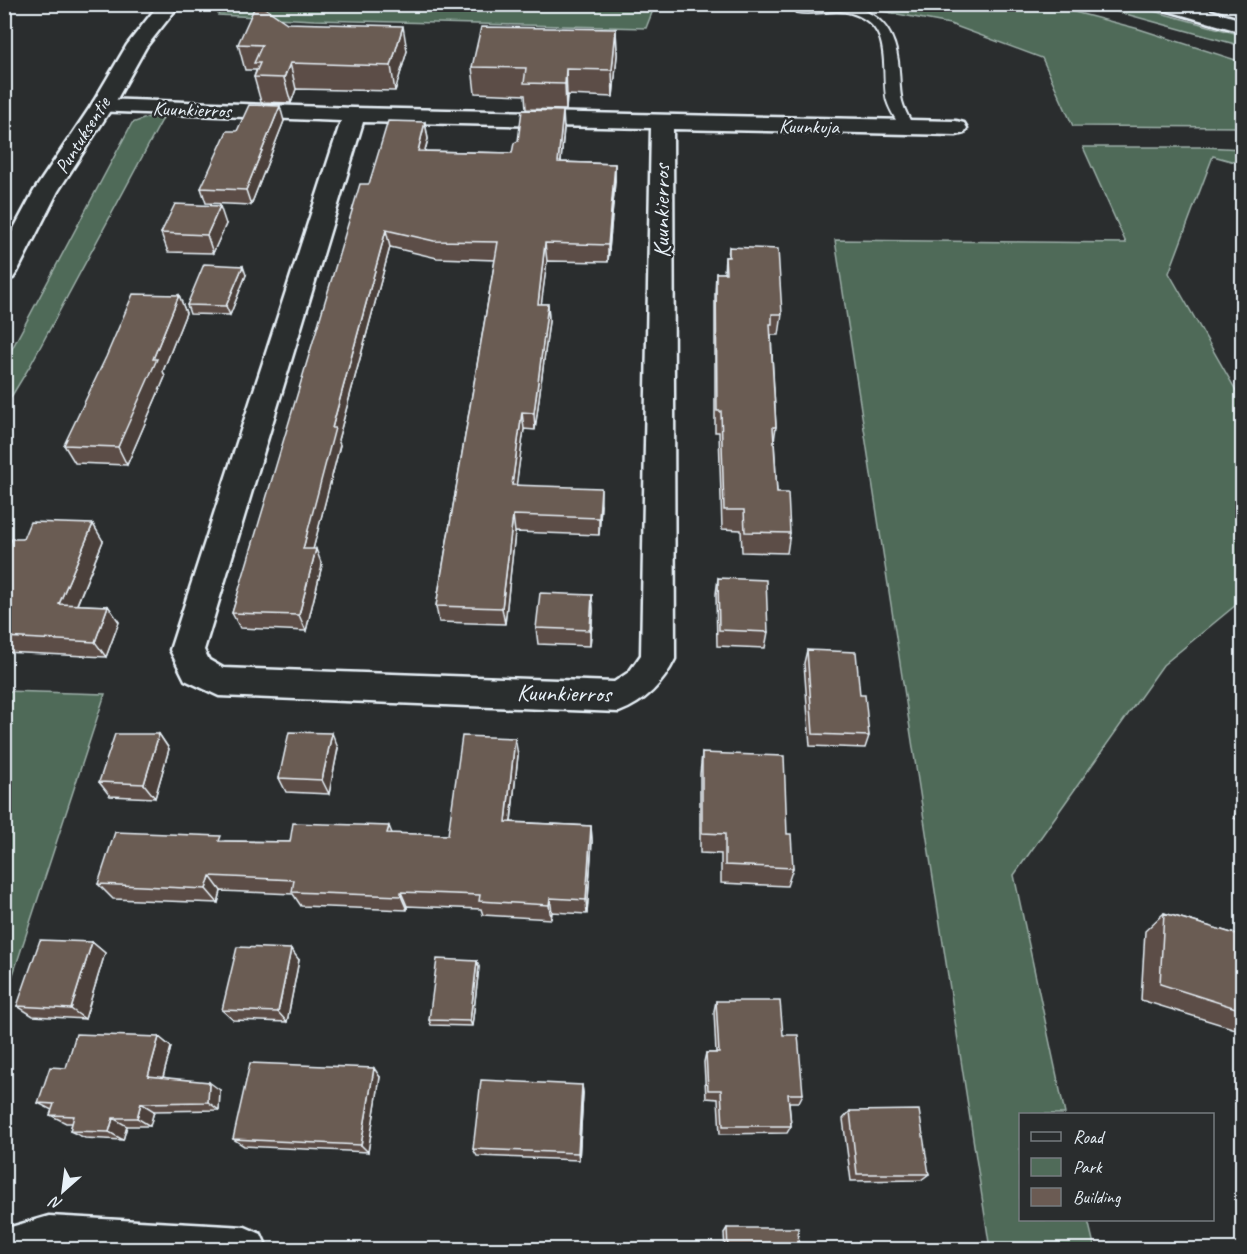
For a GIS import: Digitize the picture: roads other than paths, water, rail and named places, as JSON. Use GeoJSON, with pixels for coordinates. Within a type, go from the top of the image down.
{"type":"FeatureCollection","features":[{"type":"Feature","properties":{"kind":"street","name":"Puntuksentie"},"geometry":{"type":"LineString","coordinates":[[4,272],[46,191],[102,106],[137,45],[170,4]]}},
{"type":"Feature","properties":{"kind":"street"},"geometry":{"type":"LineString","coordinates":[[1165,4],[1242,26]]}},
{"type":"Feature","properties":{"kind":"street","name":"Kuunkierros"},"geometry":{"type":"LineString","coordinates":[[102,106],[662,123],[658,659],[641,682],[619,697],[219,682],[197,670],[187,650],[354,115]]}},
{"type":"Feature","properties":{"kind":"street","name":"Kuunkuja"},"geometry":{"type":"LineString","coordinates":[[662,123],[956,128]]}},
{"type":"Feature","properties":{"kind":"street"},"geometry":{"type":"LineString","coordinates":[[10,1250],[50,1239],[245,1250]]}},
{"type":"Feature","properties":{"kind":"lane"},"geometry":{"type":"LineString","coordinates":[[800,9],[831,7],[857,10],[874,19],[883,31],[891,51],[893,98],[907,127]]}}]}
